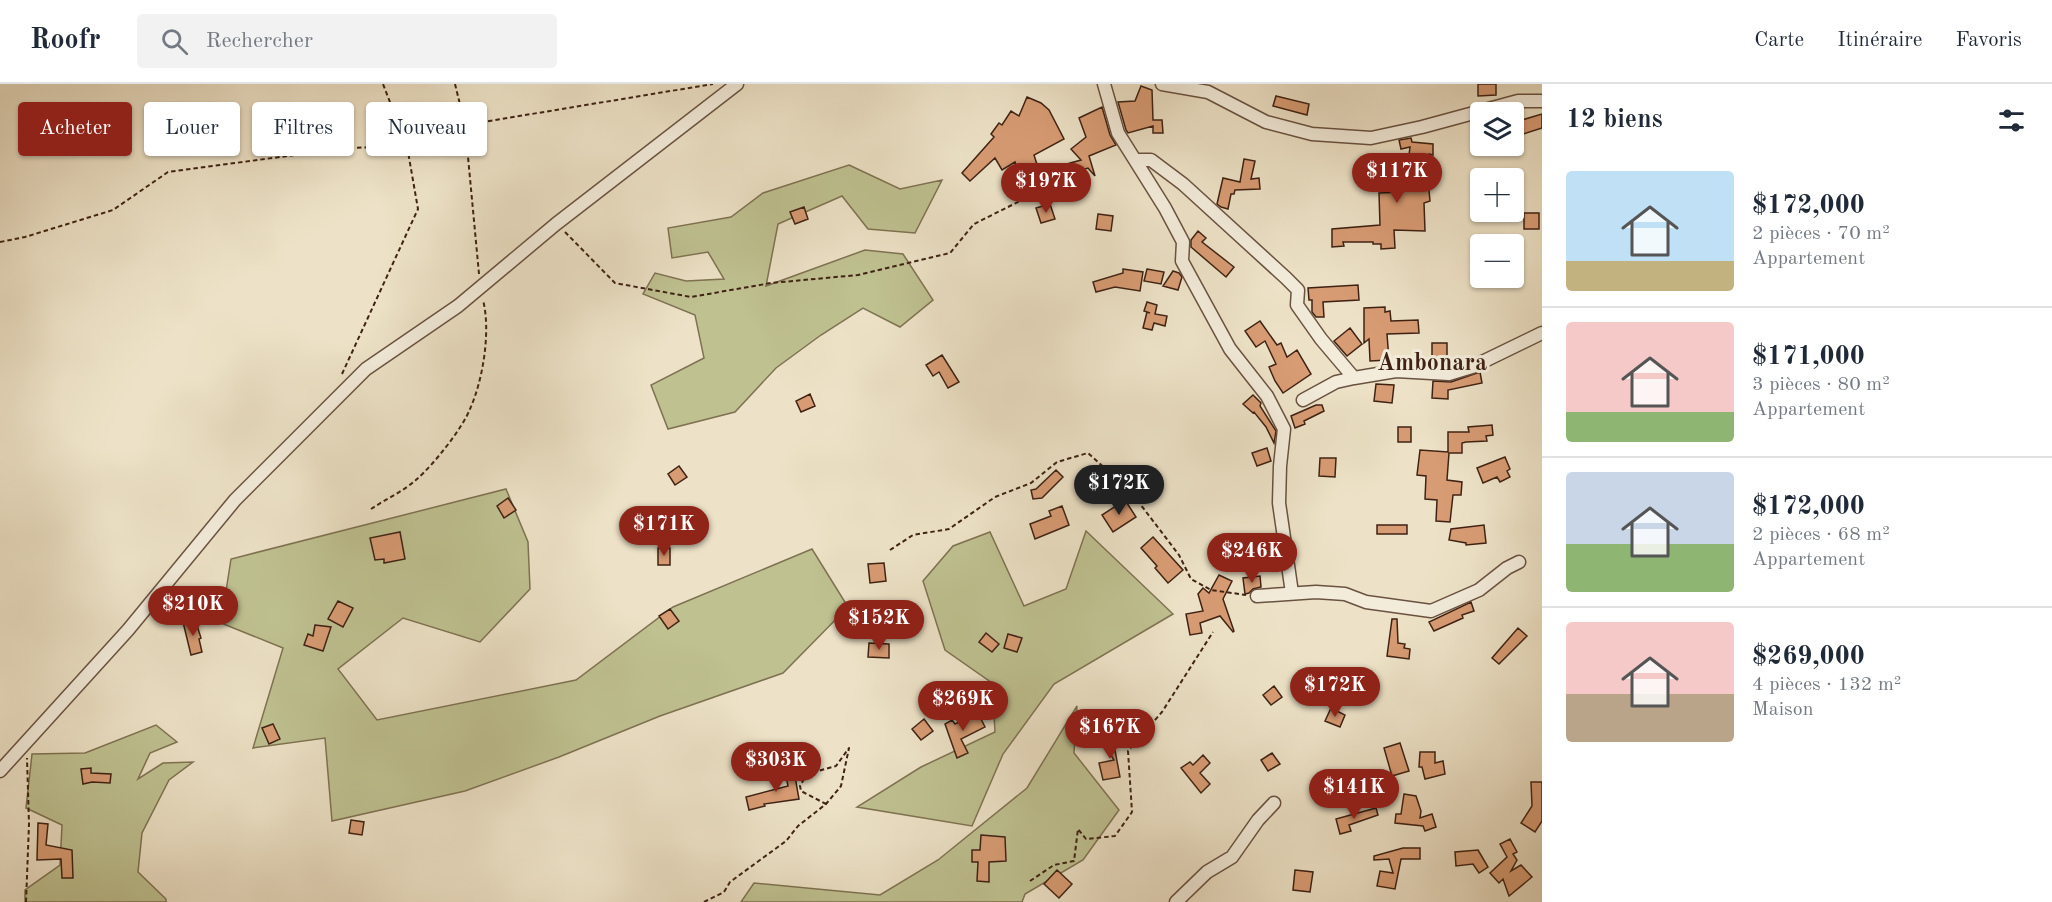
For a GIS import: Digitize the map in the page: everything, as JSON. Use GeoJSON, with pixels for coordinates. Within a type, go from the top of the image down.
{"type":"FeatureCollection","features":[{"type":"Feature","properties":{"kind":"street"},"geometry":{"type":"LineString","coordinates":[[0,771],[128,630],[235,500],[366,369],[458,306],[556,224],[736,84]]}},
{"type":"Feature","properties":{"kind":"street"},"geometry":{"type":"LineString","coordinates":[[1104,84],[1118,133],[1183,242],[1182,261],[1230,349],[1267,396],[1284,429],[1279,503],[1292,593]]}},
{"type":"Feature","properties":{"kind":"street"},"geometry":{"type":"LineString","coordinates":[[1162,84],[1202,87],[1266,122],[1312,134],[1371,138],[1518,101],[1542,101]]}},
{"type":"Feature","properties":{"kind":"street"},"geometry":{"type":"LineString","coordinates":[[1136,160],[1151,160],[1184,184],[1286,278],[1298,290],[1297,305],[1321,339],[1354,378]]}},
{"type":"Feature","properties":{"kind":"street"},"geometry":{"type":"LineString","coordinates":[[1303,400],[1336,382],[1354,378],[1396,371],[1449,374],[1472,367],[1542,333]]}},
{"type":"Feature","properties":{"kind":"street"},"geometry":{"type":"LineString","coordinates":[[1257,596],[1316,592],[1345,594],[1366,602],[1431,611],[1479,590],[1507,568],[1519,562]]}},
{"type":"Feature","properties":{"kind":"street"},"geometry":{"type":"LineString","coordinates":[[1176,902],[1207,872],[1232,857],[1258,820],[1274,803]]}},
{"type":"Feature","properties":{"kind":"path"},"geometry":{"type":"LineString","coordinates":[[382,84],[389,102]]}},
{"type":"Feature","properties":{"kind":"path"},"geometry":{"type":"LineString","coordinates":[[487,120],[713,84]]}},
{"type":"Feature","properties":{"kind":"path"},"geometry":{"type":"LineString","coordinates":[[0,242],[25,237],[113,210],[168,172],[366,147]]}},
{"type":"Feature","properties":{"kind":"path"},"geometry":{"type":"LineString","coordinates":[[342,376],[418,209],[409,156]]}},
{"type":"Feature","properties":{"kind":"path"},"geometry":{"type":"LineString","coordinates":[[556,224],[615,283],[691,297],[771,283],[858,275],[950,253],[974,224],[1030,196],[1071,182]]}},
{"type":"Feature","properties":{"kind":"path"},"geometry":{"type":"LineString","coordinates":[[890,550],[913,535],[949,529],[995,497],[1031,483],[1057,462],[1088,453],[1131,492],[1179,555],[1191,579],[1211,590],[1257,596]]}},
{"type":"Feature","properties":{"kind":"path"},"geometry":{"type":"LineString","coordinates":[[1029,881],[1054,865],[1074,861],[1078,829],[1086,838],[1114,836],[1132,812],[1128,751],[1162,712],[1213,632]]}},
{"type":"Feature","properties":{"kind":"path"},"geometry":{"type":"LineString","coordinates":[[26,902],[28,740]]}},
{"type":"Feature","properties":{"kind":"path"},"geometry":{"type":"LineString","coordinates":[[704,902],[724,892],[730,882],[786,841],[798,826],[826,804],[842,786],[849,748],[836,766],[814,772],[804,779],[800,786],[801,790],[826,804]]}},
{"type":"Feature","properties":{"kind":"green space"},"geometry":{"type":"Polygon","coordinates":[[[849,165],[900,189],[942,180],[915,233],[868,229],[842,196],[778,224],[766,286],[865,250],[903,254],[933,300],[900,327],[863,308],[776,368],[735,412],[668,429],[651,385],[704,358],[695,315],[643,294],[655,273],[686,281],[724,279],[708,252],[672,258],[668,228],[731,217],[763,193],[849,165]]]}},
{"type":"Feature","properties":{"kind":"green space"},"geometry":{"type":"Polygon","coordinates":[[[506,489],[528,542],[530,589],[480,642],[403,618],[338,669],[377,720],[576,680],[673,607],[812,549],[848,607],[783,673],[660,716],[559,757],[465,791],[332,821],[325,738],[253,748],[283,648],[221,623],[231,559],[506,489]]]}},
{"type":"Feature","properties":{"kind":"green space"},"geometry":{"type":"Polygon","coordinates":[[[1086,531],[1173,614],[1054,684],[1003,754],[972,826],[857,807],[921,767],[995,732],[992,683],[945,650],[923,581],[953,546],[990,532],[1024,606],[1066,589],[1086,531]]]}},
{"type":"Feature","properties":{"kind":"green space"},"geometry":{"type":"Polygon","coordinates":[[[1077,706],[1074,753],[1119,810],[1083,860],[1025,894],[1022,902],[741,902],[754,883],[880,895],[938,860],[1027,788],[1077,706]]]}},
{"type":"Feature","properties":{"kind":"green space"},"geometry":{"type":"Polygon","coordinates":[[[156,725],[177,742],[150,753],[138,779],[163,763],[193,762],[169,780],[142,833],[138,872],[166,899],[166,902],[25,902],[25,890],[60,865],[62,825],[26,808],[32,754],[85,753],[156,725]]]}},
{"type":"Feature","properties":{"kind":"building"},"geometry":{"type":"Polygon","coordinates":[[[1478,84],[1496,84],[1496,95],[1478,96],[1478,84]]]}},
{"type":"Feature","properties":{"kind":"building"},"geometry":{"type":"Polygon","coordinates":[[[1141,86],[1152,90],[1153,120],[1162,120],[1163,133],[1153,133],[1153,126],[1128,133],[1126,130],[1118,102],[1135,101],[1141,86]]]}},
{"type":"Feature","properties":{"kind":"building"},"geometry":{"type":"Polygon","coordinates":[[[1276,96],[1309,104],[1307,115],[1273,106],[1276,96]]]}},
{"type":"Feature","properties":{"kind":"building"},"geometry":{"type":"Polygon","coordinates":[[[1027,97],[1041,103],[1049,110],[1064,139],[1034,155],[1042,180],[1022,186],[1015,162],[1002,170],[995,158],[970,181],[962,173],[994,137],[991,134],[999,123],[1002,125],[1011,111],[1019,116],[1027,97]]]}},
{"type":"Feature","properties":{"kind":"building"},"geometry":{"type":"Polygon","coordinates":[[[1102,107],[1110,135],[1116,145],[1089,156],[1095,176],[1088,168],[1066,175],[1063,165],[1081,160],[1071,149],[1086,137],[1079,118],[1102,107]]]}},
{"type":"Feature","properties":{"kind":"building"},"geometry":{"type":"Polygon","coordinates":[[[1542,114],[1542,128],[1524,134],[1524,119],[1542,114]]]}},
{"type":"Feature","properties":{"kind":"building"},"geometry":{"type":"Polygon","coordinates":[[[1411,138],[1412,142],[1433,144],[1433,155],[1429,154],[1427,170],[1430,201],[1424,203],[1425,231],[1394,230],[1395,248],[1381,249],[1381,244],[1373,244],[1373,242],[1343,242],[1344,246],[1332,247],[1332,229],[1380,225],[1379,193],[1403,192],[1402,172],[1407,171],[1410,147],[1401,149],[1399,140],[1411,138]]]}},
{"type":"Feature","properties":{"kind":"building"},"geometry":{"type":"Polygon","coordinates":[[[1244,159],[1255,161],[1251,179],[1259,178],[1260,189],[1235,190],[1234,194],[1231,194],[1228,209],[1221,207],[1217,204],[1223,178],[1240,182],[1244,159]]]}},
{"type":"Feature","properties":{"kind":"building"},"geometry":{"type":"Polygon","coordinates":[[[1050,204],[1055,219],[1041,223],[1036,208],[1050,204]]]}},
{"type":"Feature","properties":{"kind":"building"},"geometry":{"type":"Polygon","coordinates":[[[804,207],[808,219],[795,224],[790,212],[804,207]]]}},
{"type":"Feature","properties":{"kind":"building"},"geometry":{"type":"Polygon","coordinates":[[[1524,213],[1539,213],[1539,229],[1524,229],[1524,213]]]}},
{"type":"Feature","properties":{"kind":"building"},"geometry":{"type":"Polygon","coordinates":[[[1098,214],[1113,216],[1111,231],[1096,229],[1098,214]]]}},
{"type":"Feature","properties":{"kind":"building"},"geometry":{"type":"Polygon","coordinates":[[[1198,231],[1206,238],[1202,242],[1234,267],[1226,277],[1191,247],[1191,240],[1198,231]]]}},
{"type":"Feature","properties":{"kind":"building"},"geometry":{"type":"Polygon","coordinates":[[[1123,269],[1143,272],[1140,291],[1115,287],[1096,292],[1093,282],[1123,273],[1123,269]]]}},
{"type":"Feature","properties":{"kind":"building"},"geometry":{"type":"Polygon","coordinates":[[[1147,269],[1164,272],[1161,284],[1144,281],[1147,269]]]}},
{"type":"Feature","properties":{"kind":"building"},"geometry":{"type":"Polygon","coordinates":[[[1173,271],[1182,277],[1178,290],[1163,286],[1173,271]]]}},
{"type":"Feature","properties":{"kind":"building"},"geometry":{"type":"Polygon","coordinates":[[[1358,285],[1359,300],[1323,302],[1324,317],[1316,317],[1312,312],[1312,300],[1309,300],[1308,288],[1358,285]]]}},
{"type":"Feature","properties":{"kind":"building"},"geometry":{"type":"Polygon","coordinates":[[[1147,302],[1157,305],[1155,314],[1167,316],[1165,326],[1154,323],[1152,330],[1143,328],[1147,302]]]}},
{"type":"Feature","properties":{"kind":"building"},"geometry":{"type":"Polygon","coordinates":[[[1385,307],[1385,312],[1390,311],[1391,321],[1418,320],[1419,333],[1387,334],[1389,360],[1370,361],[1369,339],[1364,343],[1364,308],[1385,307]]]}},
{"type":"Feature","properties":{"kind":"building"},"geometry":{"type":"Polygon","coordinates":[[[1260,321],[1277,345],[1281,343],[1287,357],[1297,350],[1311,374],[1283,393],[1269,367],[1276,364],[1265,341],[1256,347],[1245,331],[1260,321]]]}},
{"type":"Feature","properties":{"kind":"building"},"geometry":{"type":"Polygon","coordinates":[[[1350,328],[1362,344],[1347,356],[1334,341],[1350,328]]]}},
{"type":"Feature","properties":{"kind":"building"},"geometry":{"type":"Polygon","coordinates":[[[1432,343],[1447,343],[1447,366],[1432,364],[1432,343]]]}},
{"type":"Feature","properties":{"kind":"building"},"geometry":{"type":"Polygon","coordinates":[[[942,355],[959,382],[948,388],[939,372],[933,376],[926,365],[942,355]]]}},
{"type":"Feature","properties":{"kind":"building"},"geometry":{"type":"Polygon","coordinates":[[[1480,372],[1482,383],[1448,390],[1448,399],[1432,398],[1433,381],[1451,382],[1480,372]]]}},
{"type":"Feature","properties":{"kind":"building"},"geometry":{"type":"Polygon","coordinates":[[[1376,384],[1394,385],[1392,403],[1374,401],[1376,384]]]}},
{"type":"Feature","properties":{"kind":"building"},"geometry":{"type":"Polygon","coordinates":[[[810,394],[815,406],[801,412],[796,401],[810,394]]]}},
{"type":"Feature","properties":{"kind":"building"},"geometry":{"type":"Polygon","coordinates":[[[1253,395],[1261,403],[1260,406],[1276,431],[1274,443],[1266,427],[1254,412],[1243,404],[1253,395]]]}},
{"type":"Feature","properties":{"kind":"building"},"geometry":{"type":"Polygon","coordinates":[[[1316,405],[1322,405],[1324,411],[1295,428],[1291,416],[1316,405]]]}},
{"type":"Feature","properties":{"kind":"building"},"geometry":{"type":"Polygon","coordinates":[[[1492,425],[1493,435],[1486,436],[1487,441],[1462,443],[1462,453],[1449,453],[1447,480],[1462,482],[1461,495],[1453,495],[1450,522],[1436,521],[1437,500],[1425,499],[1426,476],[1417,475],[1420,450],[1448,452],[1448,432],[1469,432],[1468,427],[1492,425]]]}},
{"type":"Feature","properties":{"kind":"building"},"geometry":{"type":"Polygon","coordinates":[[[1398,427],[1411,427],[1411,442],[1398,442],[1398,427]]]}},
{"type":"Feature","properties":{"kind":"building"},"geometry":{"type":"Polygon","coordinates":[[[1267,448],[1271,461],[1257,466],[1252,453],[1267,448]]]}},
{"type":"Feature","properties":{"kind":"building"},"geometry":{"type":"Polygon","coordinates":[[[1505,457],[1510,469],[1507,471],[1510,477],[1500,482],[1497,477],[1483,483],[1477,468],[1505,457]]]}},
{"type":"Feature","properties":{"kind":"building"},"geometry":{"type":"Polygon","coordinates":[[[1320,458],[1336,458],[1335,477],[1319,476],[1320,458]]]}},
{"type":"Feature","properties":{"kind":"building"},"geometry":{"type":"Polygon","coordinates":[[[679,466],[687,477],[675,485],[668,474],[679,466]]]}},
{"type":"Feature","properties":{"kind":"building"},"geometry":{"type":"Polygon","coordinates":[[[1056,470],[1063,477],[1042,498],[1033,499],[1031,490],[1036,489],[1056,470]]]}},
{"type":"Feature","properties":{"kind":"building"},"geometry":{"type":"Polygon","coordinates":[[[508,498],[516,510],[504,518],[497,506],[508,498]]]}},
{"type":"Feature","properties":{"kind":"building"},"geometry":{"type":"Polygon","coordinates":[[[1125,500],[1136,517],[1113,532],[1102,515],[1125,500]]]}},
{"type":"Feature","properties":{"kind":"building"},"geometry":{"type":"Polygon","coordinates":[[[1062,506],[1069,525],[1035,539],[1030,524],[1051,516],[1049,511],[1062,506]]]}},
{"type":"Feature","properties":{"kind":"building"},"geometry":{"type":"Polygon","coordinates":[[[1377,525],[1407,525],[1407,534],[1377,534],[1377,525]]]}},
{"type":"Feature","properties":{"kind":"building"},"geometry":{"type":"Polygon","coordinates":[[[1484,525],[1486,543],[1466,545],[1466,543],[1449,540],[1451,529],[1484,525]]]}},
{"type":"Feature","properties":{"kind":"building"},"geometry":{"type":"Polygon","coordinates":[[[400,532],[405,559],[384,563],[384,559],[375,560],[370,538],[400,532]]]}},
{"type":"Feature","properties":{"kind":"building"},"geometry":{"type":"Polygon","coordinates":[[[1153,537],[1183,570],[1168,583],[1141,548],[1153,537]]]}},
{"type":"Feature","properties":{"kind":"building"},"geometry":{"type":"Polygon","coordinates":[[[658,548],[670,548],[670,565],[658,565],[658,548]]]}},
{"type":"Feature","properties":{"kind":"building"},"geometry":{"type":"Polygon","coordinates":[[[884,563],[886,581],[870,583],[868,564],[884,563]]]}},
{"type":"Feature","properties":{"kind":"building"},"geometry":{"type":"Polygon","coordinates":[[[1219,575],[1232,581],[1223,599],[1234,631],[1220,616],[1200,623],[1202,633],[1190,635],[1186,614],[1203,611],[1198,594],[1203,588],[1209,593],[1219,575]]]}},
{"type":"Feature","properties":{"kind":"building"},"geometry":{"type":"Polygon","coordinates":[[[1260,576],[1261,587],[1245,594],[1243,578],[1260,576]]]}},
{"type":"Feature","properties":{"kind":"building"},"geometry":{"type":"Polygon","coordinates":[[[338,601],[353,608],[343,627],[328,619],[338,601]]]}},
{"type":"Feature","properties":{"kind":"building"},"geometry":{"type":"Polygon","coordinates":[[[1471,602],[1474,611],[1434,631],[1429,622],[1471,602]]]}},
{"type":"Feature","properties":{"kind":"building"},"geometry":{"type":"Polygon","coordinates":[[[670,609],[679,621],[668,629],[659,616],[670,609]]]}},
{"type":"Feature","properties":{"kind":"building"},"geometry":{"type":"Polygon","coordinates":[[[195,619],[201,638],[199,639],[202,652],[191,655],[183,622],[195,619]]]}},
{"type":"Feature","properties":{"kind":"building"},"geometry":{"type":"Polygon","coordinates":[[[1392,619],[1397,619],[1398,643],[1405,644],[1404,648],[1410,649],[1409,659],[1387,656],[1392,619]]]}},
{"type":"Feature","properties":{"kind":"building"},"geometry":{"type":"Polygon","coordinates":[[[315,625],[331,627],[323,651],[304,645],[308,634],[313,636],[315,625]]]}},
{"type":"Feature","properties":{"kind":"building"},"geometry":{"type":"Polygon","coordinates":[[[1518,628],[1527,636],[1499,664],[1492,658],[1518,628]]]}},
{"type":"Feature","properties":{"kind":"building"},"geometry":{"type":"Polygon","coordinates":[[[986,633],[999,644],[992,652],[979,642],[986,633]]]}},
{"type":"Feature","properties":{"kind":"building"},"geometry":{"type":"Polygon","coordinates":[[[1008,634],[1022,638],[1017,652],[1004,648],[1008,634]]]}},
{"type":"Feature","properties":{"kind":"building"},"geometry":{"type":"Polygon","coordinates":[[[869,643],[889,644],[889,658],[868,657],[869,643]]]}},
{"type":"Feature","properties":{"kind":"building"},"geometry":{"type":"Polygon","coordinates":[[[1274,686],[1282,697],[1271,705],[1263,695],[1274,686]]]}},
{"type":"Feature","properties":{"kind":"building"},"geometry":{"type":"Polygon","coordinates":[[[1331,708],[1345,715],[1340,727],[1325,721],[1331,708]]]}},
{"type":"Feature","properties":{"kind":"building"},"geometry":{"type":"Polygon","coordinates":[[[978,713],[985,727],[961,739],[968,753],[957,758],[945,724],[952,720],[955,724],[978,713]]]}},
{"type":"Feature","properties":{"kind":"building"},"geometry":{"type":"Polygon","coordinates":[[[924,719],[933,731],[921,740],[912,729],[924,719]]]}},
{"type":"Feature","properties":{"kind":"building"},"geometry":{"type":"Polygon","coordinates":[[[273,724],[280,739],[269,744],[262,728],[273,724]]]}},
{"type":"Feature","properties":{"kind":"building"},"geometry":{"type":"Polygon","coordinates":[[[1100,738],[1124,739],[1114,745],[1120,777],[1103,780],[1099,763],[1114,760],[1100,738]]]}},
{"type":"Feature","properties":{"kind":"building"},"geometry":{"type":"Polygon","coordinates":[[[1400,743],[1409,771],[1392,776],[1384,748],[1400,743]]]}},
{"type":"Feature","properties":{"kind":"building"},"geometry":{"type":"Polygon","coordinates":[[[1420,752],[1435,752],[1435,763],[1443,761],[1445,774],[1425,779],[1422,767],[1419,767],[1420,752]]]}},
{"type":"Feature","properties":{"kind":"building"},"geometry":{"type":"Polygon","coordinates":[[[1272,753],[1280,764],[1268,771],[1261,760],[1272,753]]]}},
{"type":"Feature","properties":{"kind":"building"},"geometry":{"type":"Polygon","coordinates":[[[1203,755],[1210,763],[1200,773],[1210,784],[1201,793],[1181,768],[1190,762],[1193,765],[1203,755]]]}},
{"type":"Feature","properties":{"kind":"building"},"geometry":{"type":"Polygon","coordinates":[[[793,765],[799,799],[764,804],[765,806],[749,810],[746,797],[788,786],[784,767],[793,765]]]}},
{"type":"Feature","properties":{"kind":"building"},"geometry":{"type":"Polygon","coordinates":[[[91,768],[91,773],[111,774],[110,783],[83,784],[81,769],[91,768]]]}},
{"type":"Feature","properties":{"kind":"building"},"geometry":{"type":"Polygon","coordinates":[[[1531,782],[1542,782],[1542,821],[1535,832],[1521,823],[1532,806],[1531,782]]]}},
{"type":"Feature","properties":{"kind":"building"},"geometry":{"type":"Polygon","coordinates":[[[1404,794],[1416,796],[1421,811],[1420,818],[1432,814],[1436,827],[1425,831],[1423,826],[1395,823],[1396,814],[1401,814],[1404,794]]]}},
{"type":"Feature","properties":{"kind":"building"},"geometry":{"type":"Polygon","coordinates":[[[1376,808],[1378,815],[1349,825],[1351,831],[1340,834],[1336,819],[1376,808]]]}},
{"type":"Feature","properties":{"kind":"building"},"geometry":{"type":"Polygon","coordinates":[[[351,820],[364,822],[362,835],[349,833],[351,820]]]}},
{"type":"Feature","properties":{"kind":"building"},"geometry":{"type":"Polygon","coordinates":[[[38,823],[48,824],[46,845],[72,850],[73,878],[62,878],[61,859],[37,860],[38,823]]]}},
{"type":"Feature","properties":{"kind":"building"},"geometry":{"type":"Polygon","coordinates":[[[981,835],[1005,837],[1006,861],[989,862],[989,882],[977,881],[978,862],[972,862],[972,850],[980,850],[981,835]]]}},
{"type":"Feature","properties":{"kind":"building"},"geometry":{"type":"Polygon","coordinates":[[[1510,839],[1517,852],[1513,854],[1517,860],[1511,871],[1521,865],[1532,877],[1509,896],[1503,879],[1499,883],[1490,873],[1507,857],[1500,844],[1510,839]]]}},
{"type":"Feature","properties":{"kind":"building"},"geometry":{"type":"Polygon","coordinates":[[[1403,848],[1420,848],[1420,859],[1401,859],[1395,889],[1377,886],[1380,871],[1393,873],[1389,859],[1374,860],[1374,856],[1403,848]]]}},
{"type":"Feature","properties":{"kind":"building"},"geometry":{"type":"Polygon","coordinates":[[[1478,850],[1488,867],[1479,873],[1473,864],[1456,866],[1455,852],[1478,850]]]}},
{"type":"Feature","properties":{"kind":"building"},"geometry":{"type":"Polygon","coordinates":[[[1057,870],[1072,884],[1059,898],[1044,884],[1057,870]]]}},
{"type":"Feature","properties":{"kind":"building"},"geometry":{"type":"Polygon","coordinates":[[[1295,870],[1313,872],[1310,892],[1293,890],[1295,870]]]}},
{"type":"Feature","properties":{"kind":"district","name":"Ambonara"},"geometry":{"type":"Point","coordinates":[1432,364]}}]}
